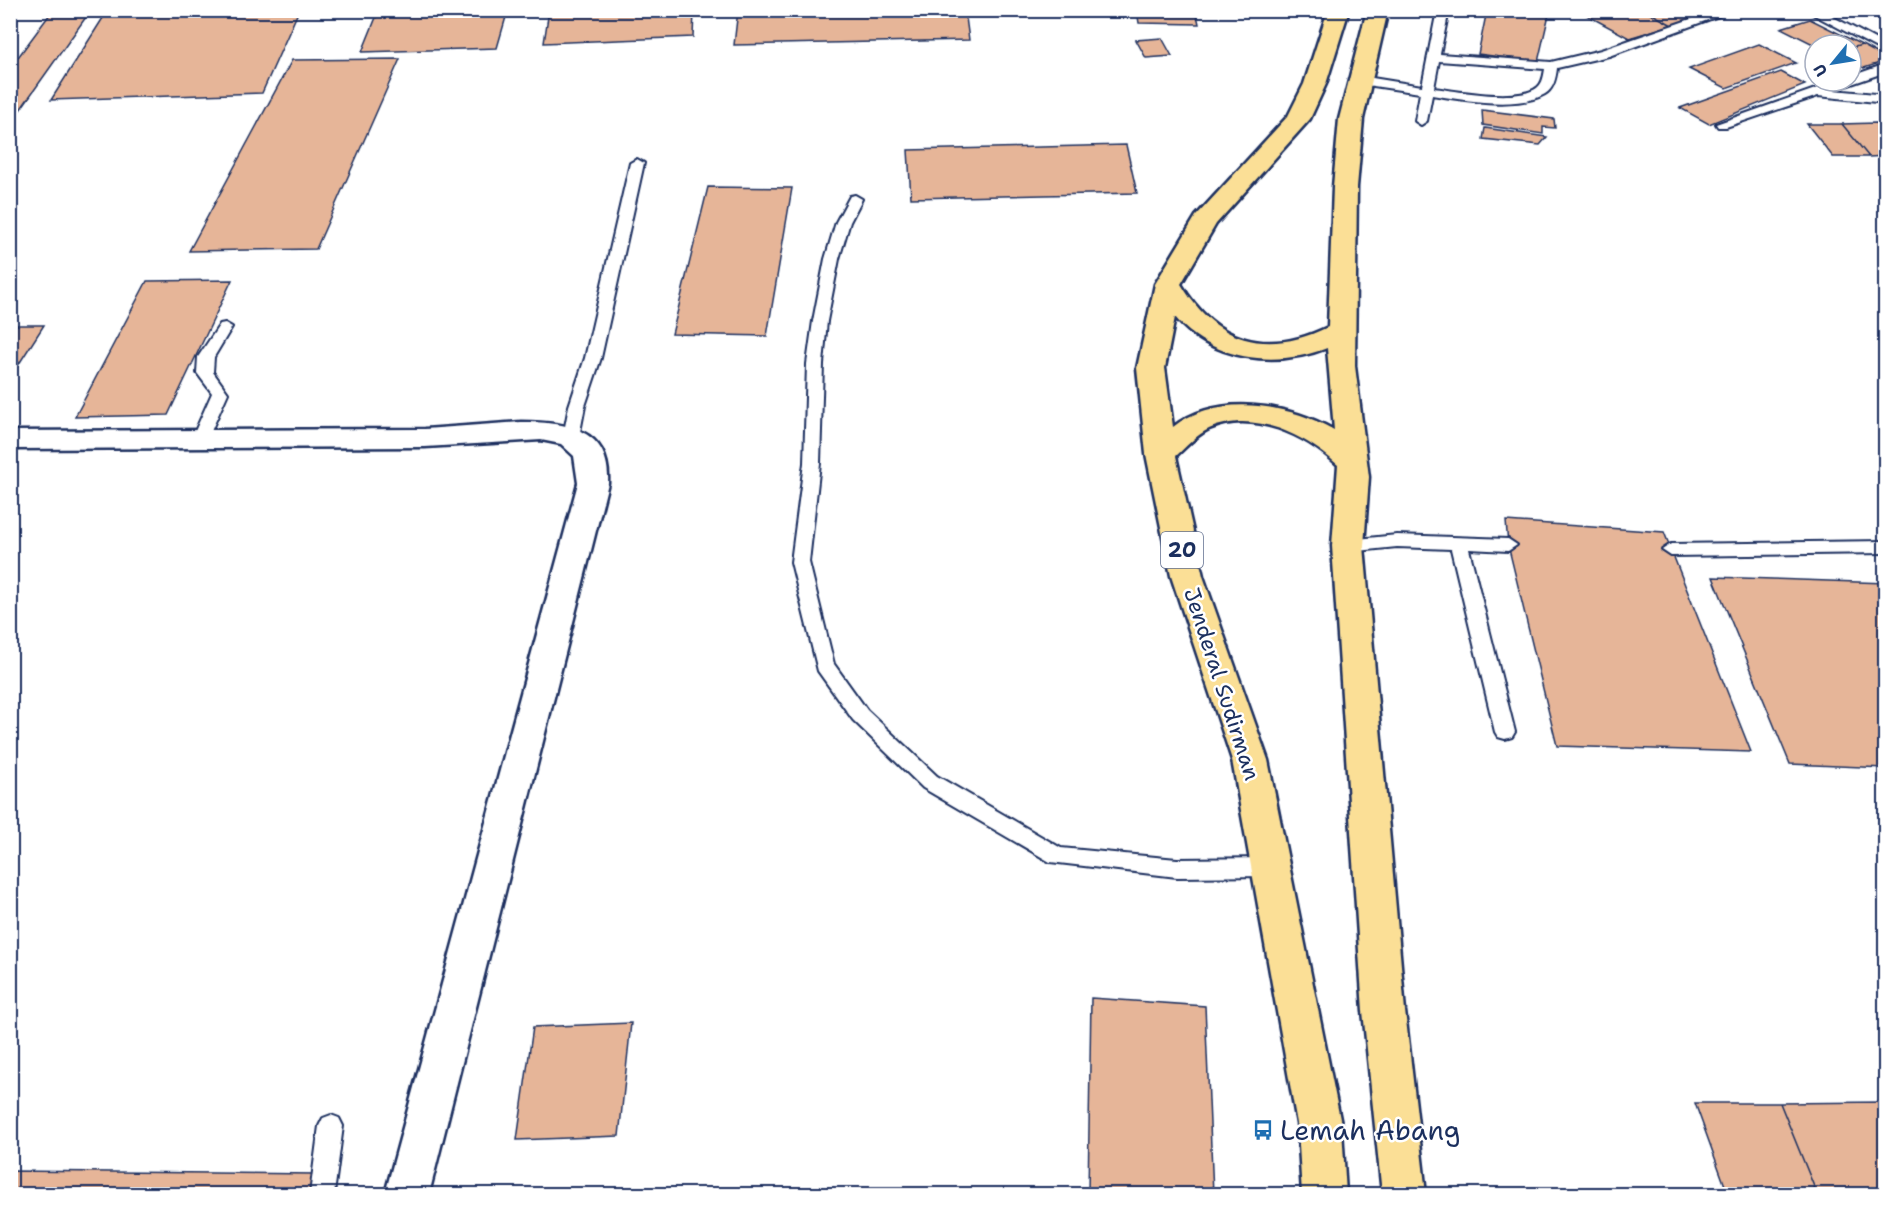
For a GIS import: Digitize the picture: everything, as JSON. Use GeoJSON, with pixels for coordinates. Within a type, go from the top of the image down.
{"type":"FeatureCollection","features":[{"type":"Feature","properties":{"kind":"highway","name":"Jenderal Sudirman"},"geometry":{"type":"LineString","coordinates":[[1324,1194],[1320,1130],[1250,760],[1187,576],[1161,454],[1151,368],[1168,284],[1205,221],[1298,119],[1315,84],[1339,10]]}},
{"type":"Feature","properties":{"kind":"highway"},"geometry":{"type":"LineString","coordinates":[[1378,10],[1348,138],[1341,366],[1354,477],[1348,546],[1384,1011],[1404,1194]]}},
{"type":"Feature","properties":{"kind":"highway"},"geometry":{"type":"LineString","coordinates":[[1168,284],[1188,316],[1205,331],[1248,350],[1282,352],[1309,346],[1342,331]]}},
{"type":"Feature","properties":{"kind":"highway"},"geometry":{"type":"LineString","coordinates":[[1161,454],[1181,435],[1200,423],[1235,416],[1285,421],[1304,426],[1327,439],[1353,463]]}},
{"type":"Feature","properties":{"kind":"street"},"geometry":{"type":"LineString","coordinates":[[1877,10],[1886,13]]}},
{"type":"Feature","properties":{"kind":"street"},"geometry":{"type":"LineString","coordinates":[[10,440],[428,438],[549,432],[571,437],[586,451],[595,467],[593,483],[407,1194]]}},
{"type":"Feature","properties":{"kind":"lane"},"geometry":{"type":"LineString","coordinates":[[1421,121],[1443,10]]}},
{"type":"Feature","properties":{"kind":"lane"},"geometry":{"type":"LineString","coordinates":[[1434,57],[1551,66],[1605,53],[1730,10]]}},
{"type":"Feature","properties":{"kind":"lane"},"geometry":{"type":"LineString","coordinates":[[1810,10],[1886,50]]}},
{"type":"Feature","properties":{"kind":"lane"},"geometry":{"type":"LineString","coordinates":[[1360,80],[1463,95],[1522,97],[1542,90],[1549,80],[1551,66]]}},
{"type":"Feature","properties":{"kind":"lane"},"geometry":{"type":"LineString","coordinates":[[1863,76],[1886,68]]}},
{"type":"Feature","properties":{"kind":"lane"},"geometry":{"type":"LineString","coordinates":[[1722,124],[1816,93]]}},
{"type":"Feature","properties":{"kind":"lane"},"geometry":{"type":"LineString","coordinates":[[1829,93],[1886,99]]}},
{"type":"Feature","properties":{"kind":"lane"},"geometry":{"type":"LineString","coordinates":[[571,437],[577,406],[593,358],[637,164]]}},
{"type":"Feature","properties":{"kind":"lane"},"geometry":{"type":"LineString","coordinates":[[855,198],[843,222],[832,260],[820,321],[815,364],[812,463],[800,562],[825,666],[860,715],[930,782],[1057,856],[1177,868],[1269,867]]}},
{"type":"Feature","properties":{"kind":"lane"},"geometry":{"type":"LineString","coordinates":[[200,438],[220,393],[218,387],[205,373],[206,357],[225,327]]}},
{"type":"Feature","properties":{"kind":"lane"},"geometry":{"type":"LineString","coordinates":[[1348,546],[1397,541],[1508,545]]}},
{"type":"Feature","properties":{"kind":"lane"},"geometry":{"type":"LineString","coordinates":[[1458,542],[1505,732]]}},
{"type":"Feature","properties":{"kind":"lane"},"geometry":{"type":"LineString","coordinates":[[1671,550],[1886,547]]}},
{"type":"Feature","properties":{"kind":"lane"},"geometry":{"type":"LineString","coordinates":[[322,1194],[331,1126]]}},
{"type":"Feature","properties":{"kind":"building"},"geometry":{"type":"Polygon","coordinates":[[[53,10],[91,10],[20,110],[10,110],[10,68],[53,10]]]}},
{"type":"Feature","properties":{"kind":"building"},"geometry":{"type":"Polygon","coordinates":[[[108,10],[299,10],[262,93],[51,100],[108,10]]]}},
{"type":"Feature","properties":{"kind":"building"},"geometry":{"type":"Polygon","coordinates":[[[379,10],[508,10],[497,48],[362,52],[379,10]]]}},
{"type":"Feature","properties":{"kind":"building"},"geometry":{"type":"Polygon","coordinates":[[[549,10],[694,10],[693,37],[544,43],[549,10]]]}},
{"type":"Feature","properties":{"kind":"building"},"geometry":{"type":"Polygon","coordinates":[[[738,10],[965,10],[969,40],[734,45],[738,10]]]}},
{"type":"Feature","properties":{"kind":"building"},"geometry":{"type":"Polygon","coordinates":[[[1137,10],[1196,10],[1199,24],[1139,23],[1137,10]]]}},
{"type":"Feature","properties":{"kind":"building"},"geometry":{"type":"Polygon","coordinates":[[[1487,10],[1550,10],[1538,62],[1478,54],[1487,10]]]}},
{"type":"Feature","properties":{"kind":"building"},"geometry":{"type":"Polygon","coordinates":[[[1590,10],[1645,10],[1672,25],[1629,38],[1583,13],[1590,10]]]}},
{"type":"Feature","properties":{"kind":"building"},"geometry":{"type":"Polygon","coordinates":[[[1645,10],[1683,10],[1696,17],[1672,25],[1645,10]]]}},
{"type":"Feature","properties":{"kind":"building"},"geometry":{"type":"Polygon","coordinates":[[[1810,19],[1838,33],[1803,33],[1803,39],[1781,28],[1810,19]]]}},
{"type":"Feature","properties":{"kind":"building"},"geometry":{"type":"Polygon","coordinates":[[[1162,38],[1172,56],[1146,58],[1136,40],[1162,38]]]}},
{"type":"Feature","properties":{"kind":"building"},"geometry":{"type":"Polygon","coordinates":[[[1759,44],[1796,63],[1726,88],[1689,69],[1759,44]]]}},
{"type":"Feature","properties":{"kind":"building"},"geometry":{"type":"Polygon","coordinates":[[[1863,46],[1886,58],[1886,61],[1864,68],[1863,46]]]}},
{"type":"Feature","properties":{"kind":"building"},"geometry":{"type":"Polygon","coordinates":[[[400,59],[316,249],[189,251],[292,60],[400,59]]]}},
{"type":"Feature","properties":{"kind":"building"},"geometry":{"type":"Polygon","coordinates":[[[1781,72],[1803,84],[1709,124],[1680,108],[1781,72]]]}},
{"type":"Feature","properties":{"kind":"building"},"geometry":{"type":"Polygon","coordinates":[[[1482,110],[1554,119],[1555,128],[1543,127],[1543,134],[1483,125],[1482,110]]]}},
{"type":"Feature","properties":{"kind":"building"},"geometry":{"type":"Polygon","coordinates":[[[1876,123],[1886,135],[1886,156],[1869,157],[1842,124],[1876,123]]]}},
{"type":"Feature","properties":{"kind":"building"},"geometry":{"type":"Polygon","coordinates":[[[1807,124],[1842,124],[1869,157],[1833,157],[1807,124]]]}},
{"type":"Feature","properties":{"kind":"building"},"geometry":{"type":"Polygon","coordinates":[[[1485,128],[1547,137],[1540,145],[1483,139],[1485,128]]]}},
{"type":"Feature","properties":{"kind":"building"},"geometry":{"type":"Polygon","coordinates":[[[1126,145],[1137,193],[911,198],[908,150],[1126,145]]]}},
{"type":"Feature","properties":{"kind":"building"},"geometry":{"type":"Polygon","coordinates":[[[708,187],[792,188],[767,336],[672,334],[708,187]]]}},
{"type":"Feature","properties":{"kind":"building"},"geometry":{"type":"Polygon","coordinates":[[[232,280],[168,415],[75,417],[147,281],[232,280]]]}},
{"type":"Feature","properties":{"kind":"building"},"geometry":{"type":"Polygon","coordinates":[[[10,325],[44,325],[17,367],[10,368],[10,325]]]}},
{"type":"Feature","properties":{"kind":"building"},"geometry":{"type":"Polygon","coordinates":[[[1506,521],[1664,532],[1751,752],[1557,746],[1508,545],[1506,521]]]}},
{"type":"Feature","properties":{"kind":"building"},"geometry":{"type":"Polygon","coordinates":[[[1713,577],[1886,583],[1886,768],[1790,764],[1713,577]]]}},
{"type":"Feature","properties":{"kind":"building"},"geometry":{"type":"Polygon","coordinates":[[[1091,998],[1205,1006],[1213,1194],[1088,1194],[1091,998]]]}},
{"type":"Feature","properties":{"kind":"building"},"geometry":{"type":"Polygon","coordinates":[[[631,1023],[619,1136],[517,1140],[533,1027],[631,1023]]]}},
{"type":"Feature","properties":{"kind":"building"},"geometry":{"type":"Polygon","coordinates":[[[1886,1102],[1886,1194],[1817,1194],[1780,1103],[1886,1102]]]}},
{"type":"Feature","properties":{"kind":"building"},"geometry":{"type":"Polygon","coordinates":[[[1695,1103],[1780,1103],[1817,1194],[1728,1194],[1695,1103]]]}},
{"type":"Feature","properties":{"kind":"building"},"geometry":{"type":"Polygon","coordinates":[[[10,1171],[315,1174],[309,1194],[10,1194],[10,1171]]]}},
{"type":"Feature","properties":{"kind":"place","name":"Lemah Abang"},"geometry":{"type":"Point","coordinates":[1263,1130]}}]}
